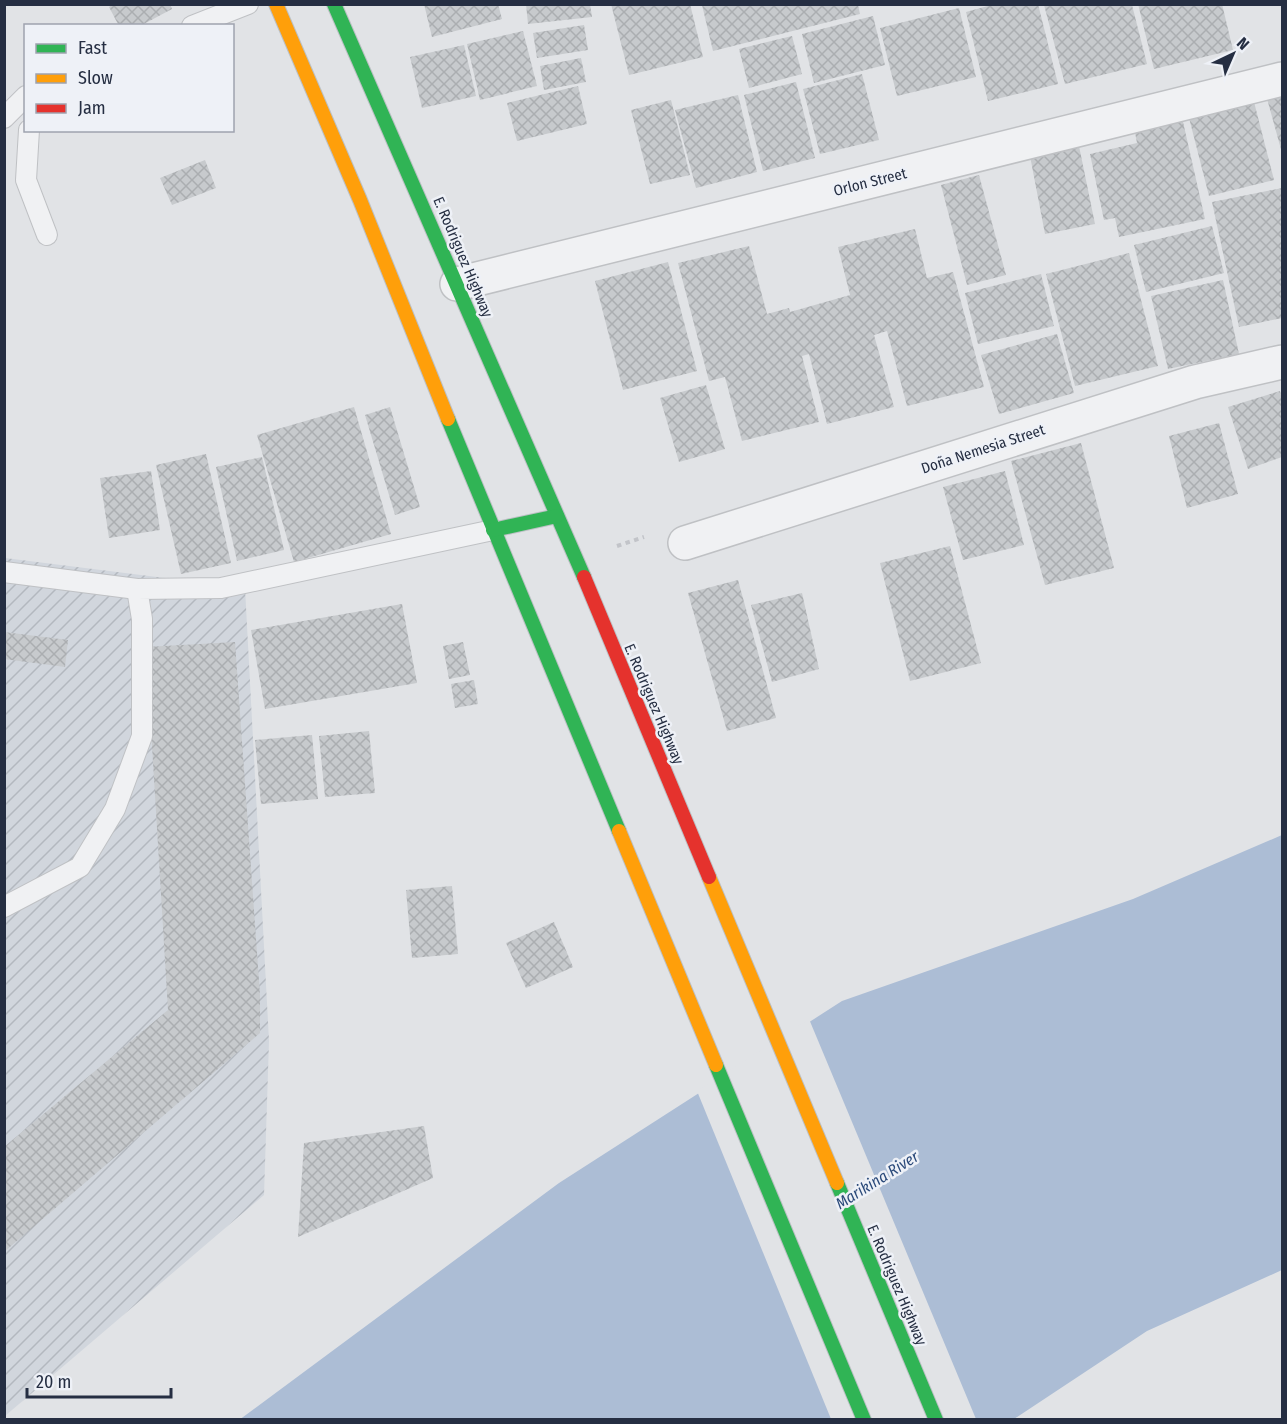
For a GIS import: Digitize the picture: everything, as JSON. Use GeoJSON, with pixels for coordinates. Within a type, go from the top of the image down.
{"type":"FeatureCollection","features":[{"type":"Feature","properties":{"kind":"main road"},"geometry":{"type":"LineString","coordinates":[[276,4],[360,200],[519,594],[864,1419]]}},
{"type":"Feature","properties":{"kind":"main road","name":"E. Rodriguez Highway"},"geometry":{"type":"LineString","coordinates":[[334,4],[580,570],[936,1419]]}},
{"type":"Feature","properties":{"kind":"main road"},"geometry":{"type":"LineString","coordinates":[[493,530],[557,516]]}},
{"type":"Feature","properties":{"kind":"street","name":"Orlon Street"},"geometry":{"type":"LineString","coordinates":[[457,284],[1282,80]]}},
{"type":"Feature","properties":{"kind":"street","name":"Doña Nemesia Street"},"geometry":{"type":"LineString","coordinates":[[685,543],[1195,382],[1282,362]]}},
{"type":"Feature","properties":{"kind":"lane"},"geometry":{"type":"LineString","coordinates":[[197,24],[248,4]]}},
{"type":"Feature","properties":{"kind":"lane"},"geometry":{"type":"LineString","coordinates":[[4,118],[24,98]]}},
{"type":"Feature","properties":{"kind":"lane"},"geometry":{"type":"LineString","coordinates":[[29,132],[26,180],[47,235]]}},
{"type":"Feature","properties":{"kind":"lane"},"geometry":{"type":"LineString","coordinates":[[4,572],[137,589],[221,588],[493,530]]}},
{"type":"Feature","properties":{"kind":"lane"},"geometry":{"type":"LineString","coordinates":[[4,907],[81,867],[115,809],[142,736],[142,619],[137,589]]}},
{"type":"Feature","properties":{"kind":"path"},"geometry":{"type":"LineString","coordinates":[[616,547],[642,538]]}},
{"type":"Feature","properties":{"kind":"shaded area"},"geometry":{"type":"Polygon","coordinates":[[[5,558],[245,588],[269,1041],[264,1195],[5,1416],[5,558]]]}},
{"type":"Feature","properties":{"kind":"water","name":"Marikina River"},"geometry":{"type":"Polygon","coordinates":[[[1282,835],[1282,1270],[1147,1331],[1014,1419],[239,1420],[559,1183],[842,1001],[1133,899],[1282,835]]]}},
{"type":"Feature","properties":{"kind":"pier"},"geometry":{"type":"Polygon","coordinates":[[[809,1019],[976,1419],[831,1419],[697,1091],[809,1019]]]}},
{"type":"Feature","properties":{"kind":"building"},"geometry":{"type":"Polygon","coordinates":[[[113,4],[170,4],[172,9],[144,24],[118,24],[109,7],[113,4]]]}},
{"type":"Feature","properties":{"kind":"building"},"geometry":{"type":"Polygon","coordinates":[[[424,4],[498,4],[502,19],[432,37],[424,4]]]}},
{"type":"Feature","properties":{"kind":"building"},"geometry":{"type":"Polygon","coordinates":[[[526,4],[590,4],[592,17],[528,24],[526,4]]]}},
{"type":"Feature","properties":{"kind":"building"},"geometry":{"type":"Polygon","coordinates":[[[611,4],[690,4],[703,57],[629,75],[611,4]]]}},
{"type":"Feature","properties":{"kind":"building"},"geometry":{"type":"Polygon","coordinates":[[[995,4],[1038,4],[1058,84],[988,101],[966,12],[995,4]]]}},
{"type":"Feature","properties":{"kind":"building"},"geometry":{"type":"Polygon","coordinates":[[[1138,4],[1222,4],[1233,50],[1154,69],[1138,4]]]}},
{"type":"Feature","properties":{"kind":"building"},"geometry":{"type":"Polygon","coordinates":[[[702,5],[858,5],[860,14],[713,51],[702,5]]]}},
{"type":"Feature","properties":{"kind":"building"},"geometry":{"type":"Polygon","coordinates":[[[1044,5],[1132,5],[1147,64],[1065,84],[1044,5]]]}},
{"type":"Feature","properties":{"kind":"building"},"geometry":{"type":"Polygon","coordinates":[[[959,8],[976,77],[897,96],[880,28],[959,8]]]}},
{"type":"Feature","properties":{"kind":"building"},"geometry":{"type":"Polygon","coordinates":[[[873,16],[885,65],[814,83],[802,34],[873,16]]]}},
{"type":"Feature","properties":{"kind":"building"},"geometry":{"type":"Polygon","coordinates":[[[584,25],[588,50],[537,58],[533,33],[584,25]]]}},
{"type":"Feature","properties":{"kind":"building"},"geometry":{"type":"Polygon","coordinates":[[[523,31],[537,86],[480,100],[467,44],[523,31]]]}},
{"type":"Feature","properties":{"kind":"building"},"geometry":{"type":"Polygon","coordinates":[[[792,36],[802,74],[749,88],[739,49],[792,36]]]}},
{"type":"Feature","properties":{"kind":"building"},"geometry":{"type":"Polygon","coordinates":[[[464,45],[476,96],[422,108],[410,57],[464,45]]]}},
{"type":"Feature","properties":{"kind":"building"},"geometry":{"type":"Polygon","coordinates":[[[581,58],[586,82],[544,90],[540,66],[581,58]]]}},
{"type":"Feature","properties":{"kind":"building"},"geometry":{"type":"Polygon","coordinates":[[[862,74],[879,140],[820,154],[803,89],[862,74]]]}},
{"type":"Feature","properties":{"kind":"building"},"geometry":{"type":"Polygon","coordinates":[[[796,82],[815,158],[763,171],[744,95],[796,82]]]}},
{"type":"Feature","properties":{"kind":"building"},"geometry":{"type":"Polygon","coordinates":[[[578,86],[587,124],[517,141],[507,103],[578,86]]]}},
{"type":"Feature","properties":{"kind":"building"},"geometry":{"type":"Polygon","coordinates":[[[1282,91],[1282,153],[1266,95],[1282,91]]]}},
{"type":"Feature","properties":{"kind":"building"},"geometry":{"type":"Polygon","coordinates":[[[1252,94],[1274,180],[1209,196],[1187,110],[1252,94]]]}},
{"type":"Feature","properties":{"kind":"building"},"geometry":{"type":"Polygon","coordinates":[[[738,95],[757,172],[696,188],[675,110],[738,95]]]}},
{"type":"Feature","properties":{"kind":"building"},"geometry":{"type":"Polygon","coordinates":[[[671,100],[690,175],[650,184],[631,110],[671,100]]]}},
{"type":"Feature","properties":{"kind":"building"},"geometry":{"type":"Polygon","coordinates":[[[1181,113],[1205,219],[1119,237],[1115,218],[1104,220],[1090,154],[1137,143],[1133,122],[1181,113]]]}},
{"type":"Feature","properties":{"kind":"building"},"geometry":{"type":"Polygon","coordinates":[[[1079,146],[1095,224],[1045,234],[1030,156],[1079,146]]]}},
{"type":"Feature","properties":{"kind":"building"},"geometry":{"type":"Polygon","coordinates":[[[205,160],[216,188],[172,205],[160,178],[205,160]]]}},
{"type":"Feature","properties":{"kind":"building"},"geometry":{"type":"Polygon","coordinates":[[[979,175],[1006,275],[967,285],[941,185],[979,175]]]}},
{"type":"Feature","properties":{"kind":"building"},"geometry":{"type":"Polygon","coordinates":[[[1282,188],[1282,318],[1239,327],[1212,202],[1282,188]]]}},
{"type":"Feature","properties":{"kind":"building"},"geometry":{"type":"Polygon","coordinates":[[[1212,226],[1224,273],[1146,292],[1134,245],[1212,226]]]}},
{"type":"Feature","properties":{"kind":"building"},"geometry":{"type":"Polygon","coordinates":[[[915,229],[927,278],[953,272],[984,387],[907,406],[887,331],[874,335],[894,407],[827,424],[809,354],[802,356],[819,422],[742,441],[725,377],[709,381],[678,263],[749,246],[767,314],[789,308],[790,312],[850,295],[838,247],[915,229]]]}},
{"type":"Feature","properties":{"kind":"building"},"geometry":{"type":"Polygon","coordinates":[[[1129,253],[1158,366],[1075,386],[1046,274],[1129,253]]]}},
{"type":"Feature","properties":{"kind":"building"},"geometry":{"type":"Polygon","coordinates":[[[668,262],[697,371],[623,390],[595,281],[668,262]]]}},
{"type":"Feature","properties":{"kind":"building"},"geometry":{"type":"Polygon","coordinates":[[[1041,274],[1054,326],[978,344],[965,293],[1041,274]]]}},
{"type":"Feature","properties":{"kind":"building"},"geometry":{"type":"Polygon","coordinates":[[[1223,280],[1239,354],[1168,369],[1151,296],[1223,280]]]}},
{"type":"Feature","properties":{"kind":"building"},"geometry":{"type":"Polygon","coordinates":[[[1057,334],[1074,393],[999,414],[981,355],[1057,334]]]}},
{"type":"Feature","properties":{"kind":"building"},"geometry":{"type":"Polygon","coordinates":[[[706,385],[725,449],[679,462],[660,398],[706,385]]]}},
{"type":"Feature","properties":{"kind":"building"},"geometry":{"type":"Polygon","coordinates":[[[1280,391],[1282,457],[1248,469],[1228,407],[1280,391]]]}},
{"type":"Feature","properties":{"kind":"building"},"geometry":{"type":"Polygon","coordinates":[[[354,407],[391,534],[294,562],[257,435],[354,407]]]}},
{"type":"Feature","properties":{"kind":"building"},"geometry":{"type":"Polygon","coordinates":[[[390,407],[420,507],[395,515],[365,415],[390,407]]]}},
{"type":"Feature","properties":{"kind":"building"},"geometry":{"type":"Polygon","coordinates":[[[1219,423],[1238,494],[1187,508],[1169,436],[1219,423]]]}},
{"type":"Feature","properties":{"kind":"building"},"geometry":{"type":"Polygon","coordinates":[[[1081,443],[1114,568],[1045,585],[1011,461],[1081,443]]]}},
{"type":"Feature","properties":{"kind":"building"},"geometry":{"type":"Polygon","coordinates":[[[206,454],[231,563],[181,574],[156,465],[206,454]]]}},
{"type":"Feature","properties":{"kind":"building"},"geometry":{"type":"Polygon","coordinates":[[[262,457],[284,550],[237,561],[216,467],[262,457]]]}},
{"type":"Feature","properties":{"kind":"building"},"geometry":{"type":"Polygon","coordinates":[[[151,471],[160,530],[109,538],[100,478],[151,471]]]}},
{"type":"Feature","properties":{"kind":"building"},"geometry":{"type":"Polygon","coordinates":[[[1005,471],[1024,545],[963,560],[943,487],[1005,471]]]}},
{"type":"Feature","properties":{"kind":"building"},"geometry":{"type":"Polygon","coordinates":[[[950,546],[981,663],[910,681],[880,563],[950,546]]]}},
{"type":"Feature","properties":{"kind":"building"},"geometry":{"type":"Polygon","coordinates":[[[738,580],[776,718],[727,731],[688,593],[738,580]]]}},
{"type":"Feature","properties":{"kind":"building"},"geometry":{"type":"Polygon","coordinates":[[[802,593],[819,669],[772,682],[751,605],[802,593]]]}},
{"type":"Feature","properties":{"kind":"building"},"geometry":{"type":"Polygon","coordinates":[[[402,604],[417,683],[265,709],[251,630],[402,604]]]}},
{"type":"Feature","properties":{"kind":"building"},"geometry":{"type":"Polygon","coordinates":[[[4,632],[68,640],[65,667],[4,659],[4,632]]]}},
{"type":"Feature","properties":{"kind":"building"},"geometry":{"type":"Polygon","coordinates":[[[235,642],[260,995],[260,1033],[4,1252],[4,1147],[168,1010],[146,647],[235,642]]]}},
{"type":"Feature","properties":{"kind":"building"},"geometry":{"type":"Polygon","coordinates":[[[463,642],[470,675],[449,679],[443,646],[463,642]]]}},
{"type":"Feature","properties":{"kind":"building"},"geometry":{"type":"Polygon","coordinates":[[[474,680],[478,704],[455,708],[451,684],[474,680]]]}},
{"type":"Feature","properties":{"kind":"building"},"geometry":{"type":"Polygon","coordinates":[[[369,731],[375,793],[325,797],[319,736],[369,731]]]}},
{"type":"Feature","properties":{"kind":"building"},"geometry":{"type":"Polygon","coordinates":[[[312,735],[318,799],[261,804],[255,740],[312,735]]]}},
{"type":"Feature","properties":{"kind":"building"},"geometry":{"type":"Polygon","coordinates":[[[452,886],[458,954],[412,958],[406,890],[452,886]]]}},
{"type":"Feature","properties":{"kind":"building"},"geometry":{"type":"Polygon","coordinates":[[[554,922],[573,967],[526,988],[506,943],[554,922]]]}},
{"type":"Feature","properties":{"kind":"building"},"geometry":{"type":"Polygon","coordinates":[[[424,1126],[433,1178],[298,1237],[304,1143],[424,1126]]]}},
{"type":"Feature","properties":{"kind":"traffic: fast"},"geometry":{"type":"LineString","coordinates":[[334,4],[584,577]]}},
{"type":"Feature","properties":{"kind":"traffic: fast"},"geometry":{"type":"LineString","coordinates":[[448,419],[619,831]]}},
{"type":"Feature","properties":{"kind":"traffic: fast"},"geometry":{"type":"LineString","coordinates":[[493,530],[557,516]]}},
{"type":"Feature","properties":{"kind":"traffic: fast"},"geometry":{"type":"LineString","coordinates":[[716,1065],[864,1420]]}},
{"type":"Feature","properties":{"kind":"traffic: fast"},"geometry":{"type":"LineString","coordinates":[[837,1183],[936,1420]]}},
{"type":"Feature","properties":{"kind":"traffic: slow"},"geometry":{"type":"LineString","coordinates":[[276,4],[360,200],[448,419]]}},
{"type":"Feature","properties":{"kind":"traffic: slow"},"geometry":{"type":"LineString","coordinates":[[619,831],[716,1065]]}},
{"type":"Feature","properties":{"kind":"traffic: slow"},"geometry":{"type":"LineString","coordinates":[[709,877],[837,1183]]}},
{"type":"Feature","properties":{"kind":"traffic: jam"},"geometry":{"type":"LineString","coordinates":[[584,577],[709,877]]}}]}
